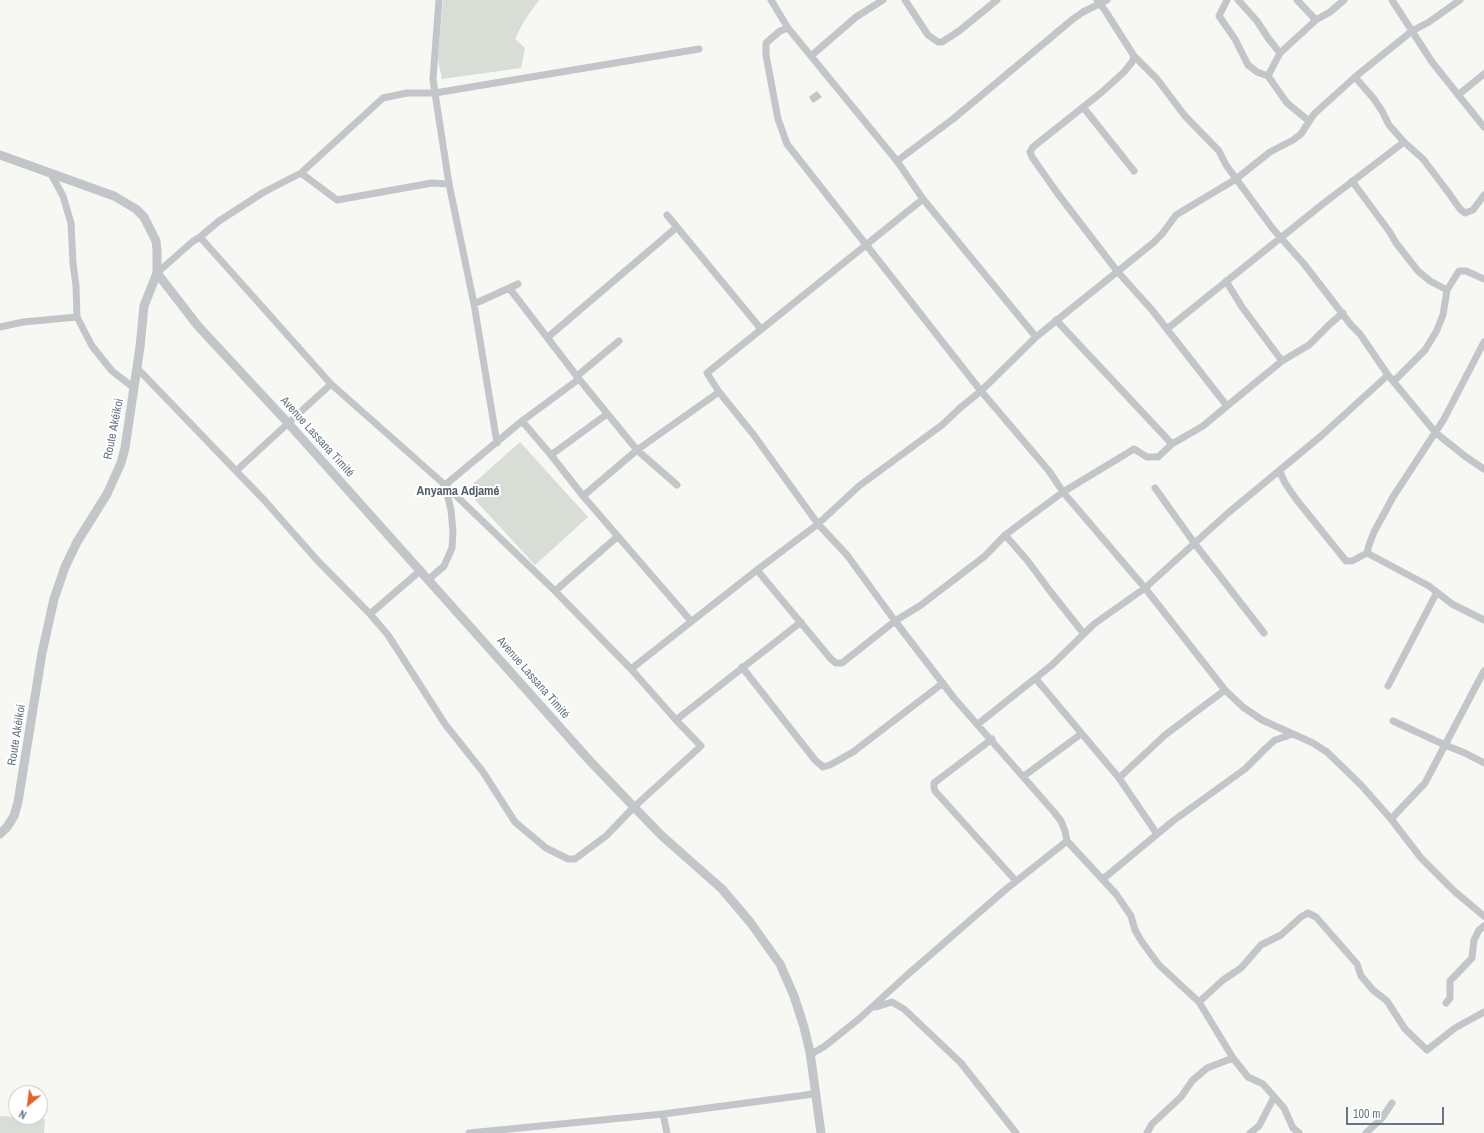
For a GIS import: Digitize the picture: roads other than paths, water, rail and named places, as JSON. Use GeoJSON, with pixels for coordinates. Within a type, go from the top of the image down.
{"type":"FeatureCollection","features":[{"type":"Feature","properties":{"kind":"street"},"geometry":{"type":"LineString","coordinates":[[439,0],[433,79],[449,184],[474,304],[497,443]]}},
{"type":"Feature","properties":{"kind":"street"},"geometry":{"type":"LineString","coordinates":[[771,0],[788,28],[897,161],[923,199],[1036,337]]}},
{"type":"Feature","properties":{"kind":"street"},"geometry":{"type":"LineString","coordinates":[[811,56],[856,17],[883,0]]}},
{"type":"Feature","properties":{"kind":"street"},"geometry":{"type":"LineString","coordinates":[[905,0],[928,35],[938,42],[942,42],[959,31],[997,0]]}},
{"type":"Feature","properties":{"kind":"street"},"geometry":{"type":"LineString","coordinates":[[1227,0],[1219,16],[1235,40],[1248,65],[1257,72],[1268,76],[1287,103],[1308,121]]}},
{"type":"Feature","properties":{"kind":"street"},"geometry":{"type":"LineString","coordinates":[[1238,0],[1257,21],[1280,53]]}},
{"type":"Feature","properties":{"kind":"street"},"geometry":{"type":"LineString","coordinates":[[1297,0],[1316,20]]}},
{"type":"Feature","properties":{"kind":"street"},"geometry":{"type":"LineString","coordinates":[[1268,76],[1280,53],[1316,20],[1330,12],[1344,0]]}},
{"type":"Feature","properties":{"kind":"street"},"geometry":{"type":"LineString","coordinates":[[1392,0],[1432,62],[1484,127]]}},
{"type":"Feature","properties":{"kind":"street"},"geometry":{"type":"LineString","coordinates":[[631,669],[818,524],[859,486],[942,425],[981,391],[1036,337],[1153,243],[1162,234],[1176,215],[1236,179],[1270,152],[1294,140],[1301,134],[1308,121],[1314,114],[1354,77],[1412,31],[1429,22],[1460,0]]}},
{"type":"Feature","properties":{"kind":"street"},"geometry":{"type":"LineString","coordinates":[[897,161],[953,119],[1074,19],[1101,1],[1134,56],[1157,79],[1185,116],[1219,151],[1226,165],[1281,238],[1304,264],[1351,325],[1360,334],[1388,375],[1436,434],[1484,469]]}},
{"type":"Feature","properties":{"kind":"street"},"geometry":{"type":"LineString","coordinates":[[788,28],[780,31],[766,43],[766,55],[778,119],[787,144],[865,245],[981,391],[1049,471],[1063,492],[1145,588],[1225,690],[1243,707],[1262,720],[1313,743],[1327,752],[1361,785],[1391,819],[1421,858],[1454,891],[1484,916]]}},
{"type":"Feature","properties":{"kind":"street"},"geometry":{"type":"LineString","coordinates":[[157,272],[219,221],[264,192],[301,173],[383,98],[407,93],[435,92],[699,49]]}},
{"type":"Feature","properties":{"kind":"street"},"geometry":{"type":"LineString","coordinates":[[1134,56],[1132,62],[1124,72],[1083,107],[1033,146],[1030,152],[1058,194],[1117,271],[1138,293],[1227,406]]}},
{"type":"Feature","properties":{"kind":"street"},"geometry":{"type":"LineString","coordinates":[[1458,95],[1484,74]]}},
{"type":"Feature","properties":{"kind":"street"},"geometry":{"type":"LineString","coordinates":[[1354,77],[1374,99],[1389,125],[1404,142],[1423,159],[1460,209],[1465,213],[1472,210],[1484,195]]}},
{"type":"Feature","properties":{"kind":"street"},"geometry":{"type":"LineString","coordinates":[[1083,107],[1134,171]]}},
{"type":"Feature","properties":{"kind":"street"},"geometry":{"type":"LineString","coordinates":[[1167,329],[1352,181],[1404,142]]}},
{"type":"Feature","properties":{"kind":"street","name":"Route Akéikoi"},"geometry":{"type":"LineString","coordinates":[[0,155],[114,196],[136,209],[144,217],[156,241],[157,272],[144,306],[134,388],[124,448],[117,474],[107,494],[77,542],[64,567],[54,599],[42,653],[18,802],[14,816],[7,827],[0,834]]}},
{"type":"Feature","properties":{"kind":"street"},"geometry":{"type":"LineString","coordinates":[[301,173],[337,200],[432,182],[449,184]]}},
{"type":"Feature","properties":{"kind":"street"},"geometry":{"type":"LineString","coordinates":[[51,174],[63,196],[71,223],[77,317],[92,346],[112,371],[134,388]]}},
{"type":"Feature","properties":{"kind":"street"},"geometry":{"type":"LineString","coordinates":[[1352,181],[1418,271],[1430,281],[1447,290]]}},
{"type":"Feature","properties":{"kind":"street"},"geometry":{"type":"LineString","coordinates":[[923,199],[707,373],[719,392],[753,434],[818,524],[847,555],[954,698],[992,739],[1061,821],[1067,840],[1103,878],[1125,906],[1142,942],[1159,965],[1199,1002],[1233,1058],[1248,1077],[1263,1084],[1284,1108],[1293,1128],[1299,1133]]}},
{"type":"Feature","properties":{"kind":"street"},"geometry":{"type":"LineString","coordinates":[[667,215],[761,329]]}},
{"type":"Feature","properties":{"kind":"street"},"geometry":{"type":"LineString","coordinates":[[548,337],[677,227]]}},
{"type":"Feature","properties":{"kind":"street"},"geometry":{"type":"LineString","coordinates":[[137,368],[265,501],[317,560],[370,614],[388,635],[445,724],[483,772],[515,822],[546,848],[562,856],[575,859],[606,836],[634,807],[701,746],[631,669],[555,591],[445,485],[331,384],[200,237]]}},
{"type":"Feature","properties":{"kind":"street"},"geometry":{"type":"LineString","coordinates":[[1394,381],[1424,350],[1436,332],[1443,315],[1447,290],[1459,271],[1466,271],[1484,279]]}},
{"type":"Feature","properties":{"kind":"street","name":"Avenue Lassana Timité"},"geometry":{"type":"LineString","coordinates":[[157,272],[198,326],[421,570],[543,709],[634,807],[682,855],[722,889],[750,922],[780,964],[794,996],[804,1027],[810,1055],[821,1133]]}},
{"type":"Feature","properties":{"kind":"street"},"geometry":{"type":"LineString","coordinates":[[1226,281],[1242,308],[1282,361]]}},
{"type":"Feature","properties":{"kind":"street"},"geometry":{"type":"LineString","coordinates":[[474,304],[510,289],[518,284]]}},
{"type":"Feature","properties":{"kind":"street"},"geometry":{"type":"LineString","coordinates":[[510,289],[607,414],[637,450],[677,485]]}},
{"type":"Feature","properties":{"kind":"street"},"geometry":{"type":"LineString","coordinates":[[757,570],[831,659],[836,663],[842,663],[895,621],[921,605],[985,556],[1005,535],[1063,492],[1134,450],[1147,457],[1158,457],[1172,444],[1202,426],[1282,361],[1309,345],[1343,313]]}},
{"type":"Feature","properties":{"kind":"street"},"geometry":{"type":"LineString","coordinates":[[0,327],[23,322],[77,317]]}},
{"type":"Feature","properties":{"kind":"street"},"geometry":{"type":"LineString","coordinates":[[1056,320],[1172,444]]}},
{"type":"Feature","properties":{"kind":"street"},"geometry":{"type":"LineString","coordinates":[[445,485],[578,377],[619,341]]}},
{"type":"Feature","properties":{"kind":"street"},"geometry":{"type":"LineString","coordinates":[[1280,472],[1285,483],[1296,499],[1346,561],[1352,561],[1367,553],[1374,532],[1393,497],[1436,434],[1453,406],[1484,342]]}},
{"type":"Feature","properties":{"kind":"street"},"geometry":{"type":"LineString","coordinates":[[978,724],[1036,679],[1106,614],[1145,588],[1228,513],[1280,472],[1388,375]]}},
{"type":"Feature","properties":{"kind":"street"},"geometry":{"type":"LineString","coordinates":[[236,471],[331,384]]}},
{"type":"Feature","properties":{"kind":"street"},"geometry":{"type":"LineString","coordinates":[[583,496],[637,450],[719,392]]}},
{"type":"Feature","properties":{"kind":"street"},"geometry":{"type":"LineString","coordinates":[[551,454],[607,414]]}},
{"type":"Feature","properties":{"kind":"street"},"geometry":{"type":"LineString","coordinates":[[522,421],[551,454],[583,496],[691,621]]}},
{"type":"Feature","properties":{"kind":"street"},"geometry":{"type":"LineString","coordinates":[[429,579],[444,566],[452,548],[453,532],[451,510],[445,485]]}},
{"type":"Feature","properties":{"kind":"street"},"geometry":{"type":"LineString","coordinates":[[1155,488],[1195,544],[1264,633]]}},
{"type":"Feature","properties":{"kind":"street"},"geometry":{"type":"LineString","coordinates":[[1005,535],[1027,560],[1084,634]]}},
{"type":"Feature","properties":{"kind":"street"},"geometry":{"type":"LineString","coordinates":[[555,591],[617,536]]}},
{"type":"Feature","properties":{"kind":"street"},"geometry":{"type":"LineString","coordinates":[[1367,553],[1429,586],[1452,604],[1484,620]]}},
{"type":"Feature","properties":{"kind":"street"},"geometry":{"type":"LineString","coordinates":[[370,614],[421,570]]}},
{"type":"Feature","properties":{"kind":"street"},"geometry":{"type":"LineString","coordinates":[[1388,686],[1437,592]]}},
{"type":"Feature","properties":{"kind":"street"},"geometry":{"type":"LineString","coordinates":[[676,720],[801,622]]}},
{"type":"Feature","properties":{"kind":"street"},"geometry":{"type":"LineString","coordinates":[[742,667],[815,760],[823,767],[830,765],[853,752],[943,683]]}},
{"type":"Feature","properties":{"kind":"street"},"geometry":{"type":"LineString","coordinates":[[1391,819],[1425,783],[1484,672]]}},
{"type":"Feature","properties":{"kind":"street"},"geometry":{"type":"LineString","coordinates":[[1036,679],[1119,778],[1157,834]]}},
{"type":"Feature","properties":{"kind":"street"},"geometry":{"type":"LineString","coordinates":[[1119,778],[1165,735],[1225,690]]}},
{"type":"Feature","properties":{"kind":"street"},"geometry":{"type":"LineString","coordinates":[[1393,721],[1484,763]]}},
{"type":"Feature","properties":{"kind":"street"},"geometry":{"type":"LineString","coordinates":[[1024,776],[1081,734]]}},
{"type":"Feature","properties":{"kind":"street"},"geometry":{"type":"LineString","coordinates":[[1103,878],[1157,834],[1245,769],[1275,740],[1294,734]]}},
{"type":"Feature","properties":{"kind":"street"},"geometry":{"type":"LineString","coordinates":[[992,739],[934,783],[934,791],[1016,880]]}},
{"type":"Feature","properties":{"kind":"street"},"geometry":{"type":"LineString","coordinates":[[810,1055],[834,1040],[1016,880],[1067,840]]}},
{"type":"Feature","properties":{"kind":"street"},"geometry":{"type":"LineString","coordinates":[[1199,1002],[1223,980],[1241,968],[1261,945],[1281,935],[1301,917],[1308,913],[1316,917],[1357,964],[1361,976],[1373,990],[1387,1001],[1405,1029],[1427,1050],[1455,1028],[1484,1012]]}},
{"type":"Feature","properties":{"kind":"street"},"geometry":{"type":"LineString","coordinates":[[1446,1003],[1450,998],[1450,981],[1472,958],[1474,940],[1479,930],[1484,926]]}},
{"type":"Feature","properties":{"kind":"street"},"geometry":{"type":"LineString","coordinates":[[868,1011],[883,1004],[892,1002],[904,1009],[961,1063],[1016,1133]]}},
{"type":"Feature","properties":{"kind":"street"},"geometry":{"type":"LineString","coordinates":[[1146,1133],[1152,1124],[1180,1097],[1192,1081],[1207,1068],[1233,1058]]}},
{"type":"Feature","properties":{"kind":"street"},"geometry":{"type":"LineString","coordinates":[[469,1133],[663,1114],[816,1093]]}},
{"type":"Feature","properties":{"kind":"street"},"geometry":{"type":"LineString","coordinates":[[1250,1133],[1259,1126],[1274,1097]]}},
{"type":"Feature","properties":{"kind":"street"},"geometry":{"type":"LineString","coordinates":[[1366,1133],[1382,1118],[1392,1103]]}},
{"type":"Feature","properties":{"kind":"street"},"geometry":{"type":"LineString","coordinates":[[663,1114],[667,1133]]}},
{"type":"Feature","properties":{"kind":"district","name":"Anyama Adjamé"},"geometry":{"type":"Point","coordinates":[458,492]}}]}
